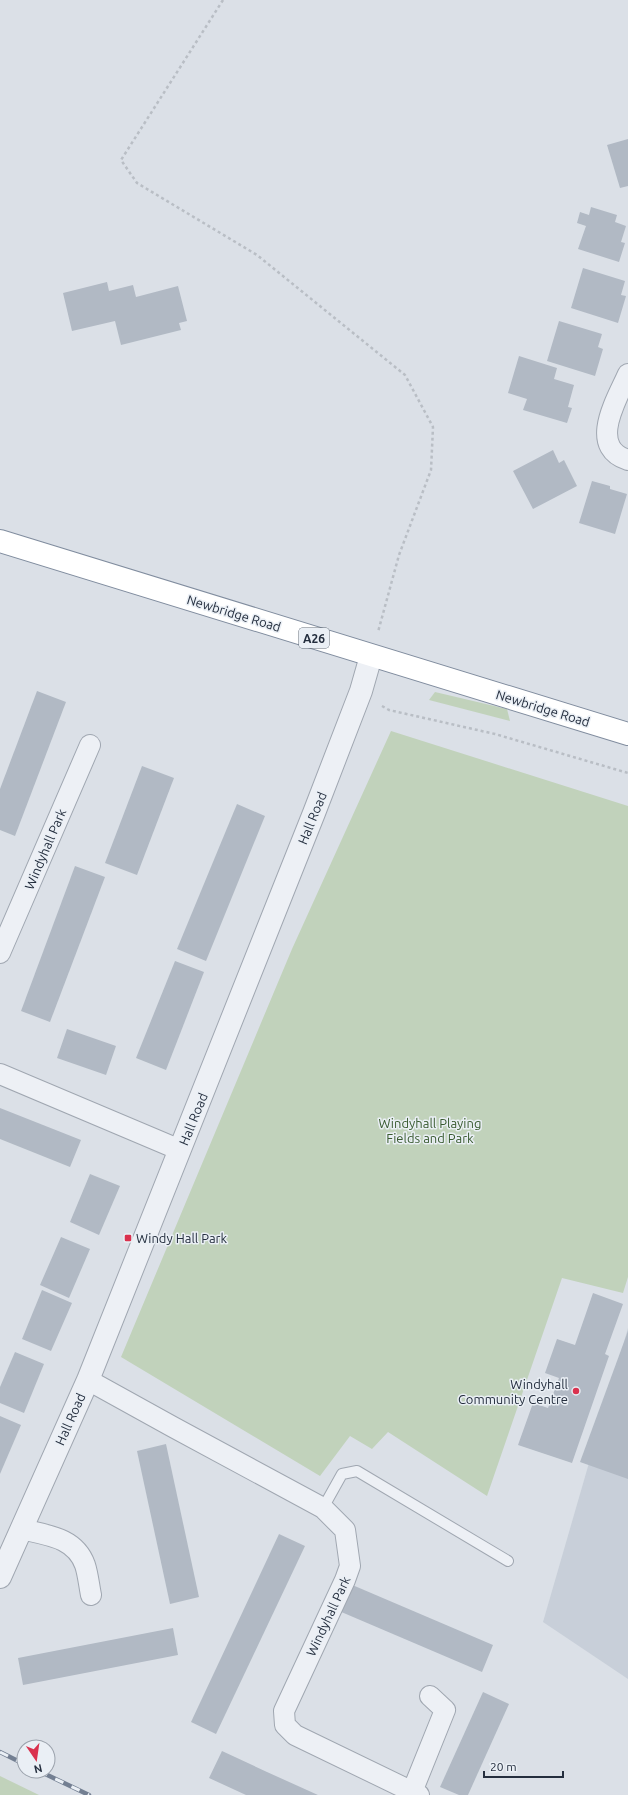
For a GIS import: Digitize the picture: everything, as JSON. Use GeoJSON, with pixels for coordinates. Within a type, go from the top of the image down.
{"type":"FeatureCollection","features":[{"type":"Feature","properties":{"kind":"highway","name":"Newbridge Road"},"geometry":{"type":"LineString","coordinates":[[0,541],[628,734]]}},
{"type":"Feature","properties":{"kind":"street"},"geometry":{"type":"LineString","coordinates":[[628,374],[609,419],[606,431],[611,449],[622,458],[628,460]]}},
{"type":"Feature","properties":{"kind":"street","name":"Hall Road"},"geometry":{"type":"LineString","coordinates":[[0,1577],[88,1380],[361,691],[371,656]]}},
{"type":"Feature","properties":{"kind":"street","name":"Windyhall Park"},"geometry":{"type":"LineString","coordinates":[[0,953],[90,745]]}},
{"type":"Feature","properties":{"kind":"street"},"geometry":{"type":"LineString","coordinates":[[0,1074],[180,1150]]}},
{"type":"Feature","properties":{"kind":"street","name":"Windyhall Park"},"geometry":{"type":"LineString","coordinates":[[88,1380],[173,1428],[323,1508],[345,1530],[350,1566],[345,1580],[284,1711],[285,1725],[295,1735],[416,1794]]}},
{"type":"Feature","properties":{"kind":"street"},"geometry":{"type":"LineString","coordinates":[[21,1529],[59,1539],[76,1549],[85,1565],[91,1595]]}},
{"type":"Feature","properties":{"kind":"street"},"geometry":{"type":"LineString","coordinates":[[416,1794],[445,1710],[430,1696]]}},
{"type":"Feature","properties":{"kind":"lane"},"geometry":{"type":"LineString","coordinates":[[323,1508],[342,1474],[357,1471],[508,1562]]}},
{"type":"Feature","properties":{"kind":"path"},"geometry":{"type":"LineString","coordinates":[[223,0],[121,160],[138,183],[257,255],[405,375],[433,427],[431,470],[398,555],[371,656]]}},
{"type":"Feature","properties":{"kind":"path"},"geometry":{"type":"LineString","coordinates":[[361,691],[389,710],[495,734],[628,773]]}},
{"type":"Feature","properties":{"kind":"shaded area"},"geometry":{"type":"Polygon","coordinates":[[[628,1328],[628,1679],[543,1622],[628,1328]]]}},
{"type":"Feature","properties":{"kind":"green space"},"geometry":{"type":"Polygon","coordinates":[[[435,692],[507,709],[510,721],[429,700],[435,692]]]}},
{"type":"Feature","properties":{"kind":"green space","name":"Windyhall Playing Fields and Park"},"geometry":{"type":"Polygon","coordinates":[[[391,731],[628,806],[628,1277],[623,1293],[562,1278],[487,1496],[388,1432],[372,1449],[350,1436],[320,1476],[121,1357],[292,949],[391,731]]]}},
{"type":"Feature","properties":{"kind":"green space"},"geometry":{"type":"Polygon","coordinates":[[[0,1776],[39,1795],[0,1795],[0,1776]]]}},
{"type":"Feature","properties":{"kind":"building"},"geometry":{"type":"Polygon","coordinates":[[[628,139],[628,186],[620,188],[607,145],[628,139]]]}},
{"type":"Feature","properties":{"kind":"building"},"geometry":{"type":"Polygon","coordinates":[[[591,207],[617,215],[615,222],[626,226],[621,242],[625,243],[619,262],[578,249],[586,226],[577,223],[580,212],[589,215],[591,207]]]}},
{"type":"Feature","properties":{"kind":"building"},"geometry":{"type":"Polygon","coordinates":[[[583,268],[625,281],[621,295],[626,296],[618,323],[571,308],[583,268]]]}},
{"type":"Feature","properties":{"kind":"building"},"geometry":{"type":"Polygon","coordinates":[[[107,282],[109,291],[133,285],[136,297],[178,286],[187,321],[179,323],[181,330],[121,345],[115,321],[72,331],[63,293],[107,282]]]}},
{"type":"Feature","properties":{"kind":"building"},"geometry":{"type":"Polygon","coordinates":[[[559,321],[602,334],[598,347],[603,349],[595,376],[547,361],[559,321]]]}},
{"type":"Feature","properties":{"kind":"building"},"geometry":{"type":"Polygon","coordinates":[[[519,356],[557,368],[554,379],[574,385],[568,407],[572,408],[567,423],[523,410],[527,399],[508,393],[519,356]]]}},
{"type":"Feature","properties":{"kind":"building"},"geometry":{"type":"Polygon","coordinates":[[[553,450],[559,463],[564,460],[577,486],[533,509],[513,471],[553,450]]]}},
{"type":"Feature","properties":{"kind":"building"},"geometry":{"type":"Polygon","coordinates":[[[592,481],[610,486],[610,489],[627,494],[615,534],[579,523],[592,481]]]}},
{"type":"Feature","properties":{"kind":"building"},"geometry":{"type":"Polygon","coordinates":[[[37,691],[66,702],[15,836],[0,830],[0,789],[37,691]]]}},
{"type":"Feature","properties":{"kind":"building"},"geometry":{"type":"Polygon","coordinates":[[[142,766],[174,778],[137,875],[105,863],[142,766]]]}},
{"type":"Feature","properties":{"kind":"building"},"geometry":{"type":"Polygon","coordinates":[[[237,804],[265,816],[206,961],[177,949],[237,804]]]}},
{"type":"Feature","properties":{"kind":"building"},"geometry":{"type":"Polygon","coordinates":[[[75,866],[105,877],[50,1022],[21,1011],[75,866]]]}},
{"type":"Feature","properties":{"kind":"building"},"geometry":{"type":"Polygon","coordinates":[[[175,961],[204,972],[166,1070],[136,1058],[175,961]]]}},
{"type":"Feature","properties":{"kind":"building"},"geometry":{"type":"Polygon","coordinates":[[[67,1029],[116,1046],[106,1075],[57,1058],[67,1029]]]}},
{"type":"Feature","properties":{"kind":"building"},"geometry":{"type":"Polygon","coordinates":[[[0,1108],[81,1140],[70,1167],[0,1139],[0,1108]]]}},
{"type":"Feature","properties":{"kind":"building"},"geometry":{"type":"Polygon","coordinates":[[[90,1174],[120,1186],[99,1235],[70,1222],[90,1174]]]}},
{"type":"Feature","properties":{"kind":"building"},"geometry":{"type":"Polygon","coordinates":[[[61,1237],[90,1249],[69,1298],[40,1285],[61,1237]]]}},
{"type":"Feature","properties":{"kind":"building"},"geometry":{"type":"Polygon","coordinates":[[[42,1290],[72,1303],[51,1351],[22,1339],[42,1290]]]}},
{"type":"Feature","properties":{"kind":"building","name":"Windyhall Community Centre"},"geometry":{"type":"Polygon","coordinates":[[[593,1293],[623,1304],[605,1354],[609,1356],[572,1463],[518,1445],[533,1403],[548,1408],[559,1378],[545,1373],[557,1339],[575,1345],[593,1293]]]}},
{"type":"Feature","properties":{"kind":"building"},"geometry":{"type":"Polygon","coordinates":[[[628,1331],[628,1479],[580,1462],[628,1331]]]}},
{"type":"Feature","properties":{"kind":"building"},"geometry":{"type":"Polygon","coordinates":[[[15,1352],[44,1364],[24,1413],[0,1403],[0,1387],[15,1352]]]}},
{"type":"Feature","properties":{"kind":"building"},"geometry":{"type":"Polygon","coordinates":[[[0,1416],[21,1425],[0,1474],[0,1416]]]}},
{"type":"Feature","properties":{"kind":"building"},"geometry":{"type":"Polygon","coordinates":[[[166,1444],[199,1597],[170,1604],[137,1451],[166,1444]]]}},
{"type":"Feature","properties":{"kind":"building"},"geometry":{"type":"Polygon","coordinates":[[[279,1534],[305,1546],[216,1734],[191,1722],[279,1534]]]}},
{"type":"Feature","properties":{"kind":"building"},"geometry":{"type":"Polygon","coordinates":[[[350,1584],[493,1645],[482,1672],[339,1611],[350,1584]]]}},
{"type":"Feature","properties":{"kind":"building"},"geometry":{"type":"Polygon","coordinates":[[[173,1628],[178,1655],[23,1685],[18,1658],[173,1628]]]}},
{"type":"Feature","properties":{"kind":"building"},"geometry":{"type":"Polygon","coordinates":[[[483,1692],[509,1704],[468,1795],[459,1795],[440,1787],[483,1692]]]}},
{"type":"Feature","properties":{"kind":"building"},"geometry":{"type":"Polygon","coordinates":[[[222,1751],[318,1795],[246,1795],[209,1778],[222,1751]]]}},
{"type":"Feature","properties":{"kind":"railway"},"geometry":{"type":"LineString","coordinates":[[0,1752],[16,1760]]}},
{"type":"Feature","properties":{"kind":"railway"},"geometry":{"type":"LineString","coordinates":[[56,1779],[89,1795]]}},
{"type":"Feature","properties":{"kind":"place","name":"Windy Hall Park"},"geometry":{"type":"Point","coordinates":[128,1238]}},
{"type":"Feature","properties":{"kind":"place","name":"Windyhall Community Centre"},"geometry":{"type":"Point","coordinates":[576,1391]}}]}
